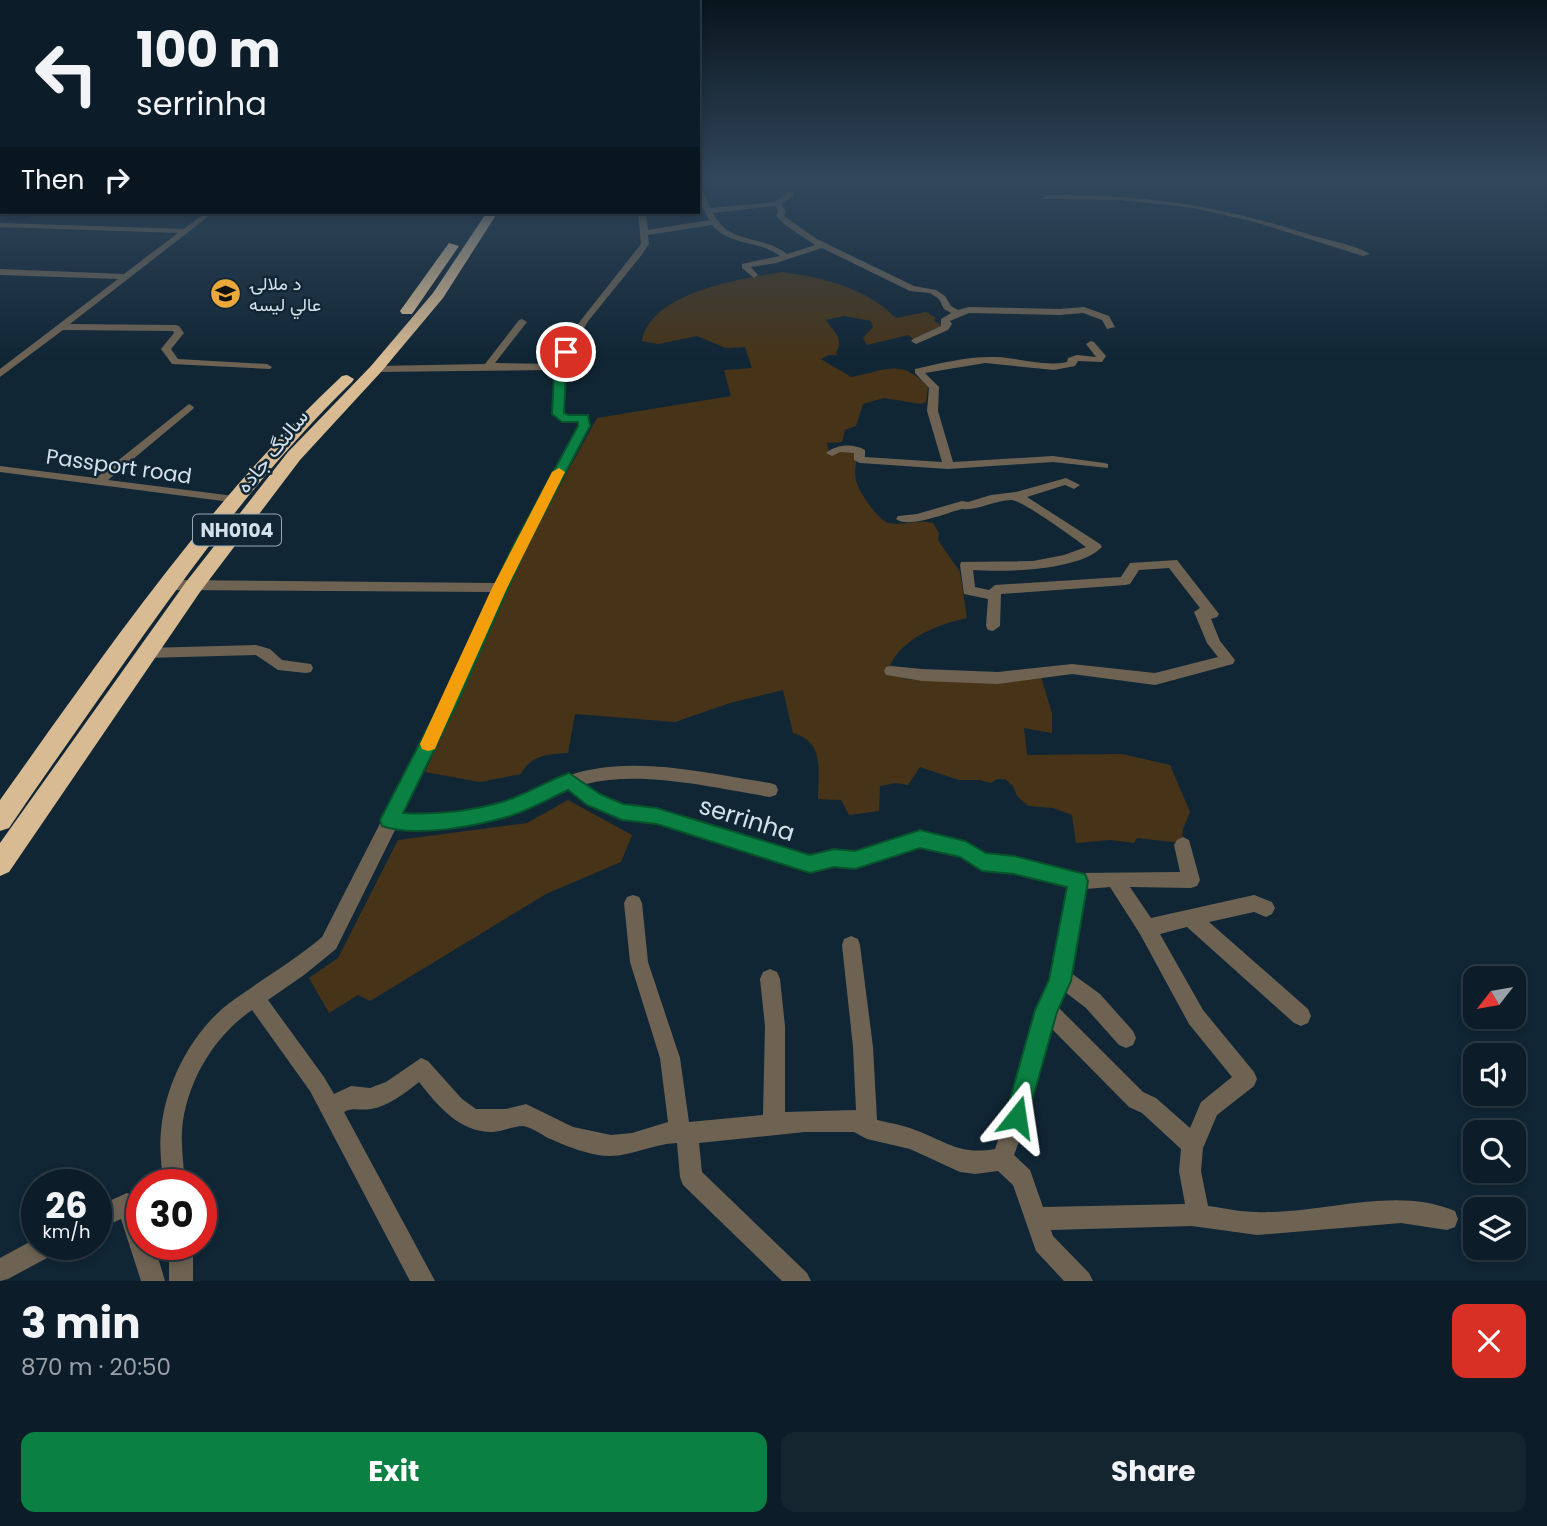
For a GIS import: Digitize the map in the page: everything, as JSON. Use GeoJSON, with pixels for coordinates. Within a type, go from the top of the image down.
{"type":"FeatureCollection","features":[{"type":"Feature","properties":{"kind":"highway","name":"سالنگ جاده"},"geometry":{"type":"LineString","coordinates":[[0,864],[146,653],[294,456],[376,369],[438,295],[465,239]]}},
{"type":"Feature","properties":{"kind":"highway","name":"سالنگ جاده"},"geometry":{"type":"LineString","coordinates":[[0,820],[169,585],[234,500],[313,410],[359,368],[467,239]]}},
{"type":"Feature","properties":{"kind":"street"},"geometry":{"type":"LineString","coordinates":[[0,374],[174,239]]}},
{"type":"Feature","properties":{"kind":"street"},"geometry":{"type":"LineString","coordinates":[[173,1169],[172,1125],[190,1066],[217,1026],[310,961],[329,943],[448,706],[499,588],[584,426],[584,417],[566,419],[558,414],[561,370],[569,344],[583,320],[610,292],[645,244],[645,239]]}},
{"type":"Feature","properties":{"kind":"street"},"geometry":{"type":"LineString","coordinates":[[739,239],[775,248],[785,256]]}},
{"type":"Feature","properties":{"kind":"street"},"geometry":{"type":"LineString","coordinates":[[812,239],[913,289],[923,287],[936,293],[944,298],[947,307],[957,313]]}},
{"type":"Feature","properties":{"kind":"street"},"geometry":{"type":"LineString","coordinates":[[1317,239],[1366,254]]}},
{"type":"Feature","properties":{"kind":"street"},"geometry":{"type":"LineString","coordinates":[[754,275],[745,266],[822,245]]}},
{"type":"Feature","properties":{"kind":"street"},"geometry":{"type":"LineString","coordinates":[[0,272],[126,277]]}},
{"type":"Feature","properties":{"kind":"street"},"geometry":{"type":"LineString","coordinates":[[916,341],[945,328],[947,324],[944,321],[957,313],[969,310],[1084,310],[1106,318],[1110,327]]}},
{"type":"Feature","properties":{"kind":"street"},"geometry":{"type":"LineString","coordinates":[[488,366],[522,322]]}},
{"type":"Feature","properties":{"kind":"street"},"geometry":{"type":"LineString","coordinates":[[61,327],[179,328],[179,333],[166,349],[175,362],[267,367]]}},
{"type":"Feature","properties":{"kind":"street"},"geometry":{"type":"LineString","coordinates":[[948,466],[946,447],[932,421],[934,387],[918,371],[971,360],[1013,361],[1059,368],[1072,364],[1071,360],[1077,358],[1098,360],[1101,356],[1091,344]]}},
{"type":"Feature","properties":{"kind":"street"},"geometry":{"type":"LineString","coordinates":[[376,369],[488,366],[561,367],[561,370]]}},
{"type":"Feature","properties":{"kind":"street"},"geometry":{"type":"LineString","coordinates":[[98,482],[189,407]]}},
{"type":"Feature","properties":{"kind":"street"},"geometry":{"type":"LineString","coordinates":[[832,453],[838,449],[859,450],[860,460],[948,466],[1052,459],[1104,466]]}},
{"type":"Feature","properties":{"kind":"street","name":"Passport road"},"geometry":{"type":"LineString","coordinates":[[0,469],[234,500]]}},
{"type":"Feature","properties":{"kind":"street"},"geometry":{"type":"LineString","coordinates":[[902,519],[917,518],[991,499],[1017,496],[1066,481],[1074,485]]}},
{"type":"Feature","properties":{"kind":"street"},"geometry":{"type":"LineString","coordinates":[[995,590],[993,595],[970,591],[966,565],[988,567],[1050,563],[1097,547],[1017,496]]}},
{"type":"Feature","properties":{"kind":"street"},"geometry":{"type":"LineString","coordinates":[[891,671],[922,676],[998,678],[1072,669],[1155,679],[1228,660],[1214,643],[1201,612],[1212,614],[1172,563],[1135,566],[1125,581],[1116,583],[1074,583],[995,590]]}},
{"type":"Feature","properties":{"kind":"street"},"geometry":{"type":"LineString","coordinates":[[169,585],[499,588]]}},
{"type":"Feature","properties":{"kind":"street"},"geometry":{"type":"LineString","coordinates":[[993,626],[995,590]]}},
{"type":"Feature","properties":{"kind":"street"},"geometry":{"type":"LineString","coordinates":[[146,653],[256,650],[265,653],[278,665],[306,668]]}},
{"type":"Feature","properties":{"kind":"street"},"geometry":{"type":"LineString","coordinates":[[389,820],[418,822],[508,809],[569,781],[589,774],[610,772],[720,782],[770,790]]}},
{"type":"Feature","properties":{"kind":"street","name":"serrinha"},"geometry":{"type":"LineString","coordinates":[[569,781],[594,799],[622,812],[657,816],[810,864],[834,858],[855,860],[920,839],[965,850],[982,862],[1014,865],[1078,881],[1191,880],[1183,845]]}},
{"type":"Feature","properties":{"kind":"street"},"geometry":{"type":"LineString","coordinates":[[1114,879],[1147,928],[1196,1017],[1247,1079],[1208,1109],[1205,1127],[1193,1146],[1191,1166],[1200,1217]]}},
{"type":"Feature","properties":{"kind":"street"},"geometry":{"type":"LineString","coordinates":[[1002,1158],[1017,1117],[1047,1010],[1060,981],[1078,881]]}},
{"type":"Feature","properties":{"kind":"street"},"geometry":{"type":"LineString","coordinates":[[633,903],[639,962],[670,1058],[691,1177],[798,1281]]}},
{"type":"Feature","properties":{"kind":"street"},"geometry":{"type":"LineString","coordinates":[[1147,928],[1254,903],[1266,908]]}},
{"type":"Feature","properties":{"kind":"street"},"geometry":{"type":"LineString","coordinates":[[1189,917],[1301,1016]]}},
{"type":"Feature","properties":{"kind":"street"},"geometry":{"type":"LineString","coordinates":[[851,945],[863,1046],[867,1128]]}},
{"type":"Feature","properties":{"kind":"street"},"geometry":{"type":"LineString","coordinates":[[770,979],[775,1026],[774,1125]]}},
{"type":"Feature","properties":{"kind":"street"},"geometry":{"type":"LineString","coordinates":[[1060,981],[1066,981],[1093,1001],[1126,1038]]}},
{"type":"Feature","properties":{"kind":"street"},"geometry":{"type":"LineString","coordinates":[[255,998],[317,1084],[423,1281]]}},
{"type":"Feature","properties":{"kind":"street"},"geometry":{"type":"LineString","coordinates":[[1047,1010],[1136,1100],[1149,1105],[1193,1146]]}},
{"type":"Feature","properties":{"kind":"street"},"geometry":{"type":"LineString","coordinates":[[329,1108],[351,1097],[370,1098],[393,1090],[421,1068],[466,1118],[500,1123],[526,1115],[557,1132],[602,1144],[623,1145],[668,1131],[805,1121],[858,1121],[867,1128],[912,1139],[960,1161],[975,1163],[1002,1158]]}},
{"type":"Feature","properties":{"kind":"street"},"geometry":{"type":"LineString","coordinates":[[1002,1158],[1023,1178],[1044,1243],[1081,1281]]}},
{"type":"Feature","properties":{"kind":"street"},"geometry":{"type":"LineString","coordinates":[[1036,1219],[1200,1217],[1257,1224],[1401,1212],[1447,1219]]}},
{"type":"Feature","properties":{"kind":"street"},"geometry":{"type":"LineString","coordinates":[[0,1271],[21,1260]]}},
{"type":"Feature","properties":{"kind":"street"},"geometry":{"type":"LineString","coordinates":[[147,1260],[153,1281]]}},
{"type":"Feature","properties":{"kind":"street"},"geometry":{"type":"LineString","coordinates":[[181,1260],[181,1281]]}},
{"type":"Feature","properties":{"kind":"shaded area"},"geometry":{"type":"Polygon","coordinates":[[[782,272],[813,277],[857,291],[884,307],[896,318],[926,312],[936,318],[934,321],[943,325],[914,339],[908,335],[867,345],[863,338],[873,327],[871,321],[844,316],[826,320],[837,336],[838,355],[821,359],[851,377],[892,368],[901,369],[928,387],[926,402],[921,404],[884,398],[863,404],[856,426],[845,430],[842,442],[827,443],[829,452],[854,451],[857,454],[856,482],[880,518],[895,524],[933,523],[939,533],[938,540],[960,572],[967,618],[930,630],[908,643],[891,663],[887,675],[913,680],[1041,677],[1052,713],[1052,733],[1024,728],[1027,755],[1122,754],[1170,765],[1190,812],[1183,829],[1182,843],[1137,838],[1134,843],[1110,840],[1076,843],[1072,815],[1053,808],[1028,806],[1005,779],[997,779],[991,783],[959,780],[920,767],[908,785],[896,783],[880,786],[879,811],[849,815],[841,800],[818,799],[818,758],[810,743],[793,733],[783,690],[730,703],[675,722],[575,714],[568,753],[535,759],[521,774],[480,782],[425,772],[524,551],[597,418],[731,396],[724,370],[752,368],[745,347],[726,348],[697,336],[658,344],[642,341],[649,324],[679,299],[722,284],[782,272]]]}},
{"type":"Feature","properties":{"kind":"shaded area"},"geometry":{"type":"Polygon","coordinates":[[[568,800],[632,835],[621,862],[546,894],[370,1001],[358,995],[329,1013],[309,978],[338,958],[398,840],[527,823],[568,800]]]}},
{"type":"Feature","properties":{"kind":"slow traffic"},"geometry":{"type":"LineString","coordinates":[[428,744],[448,706],[499,588],[559,472]]}},
{"type":"Feature","properties":{"kind":"place","name":"د ملالۍ عالي لیسه"},"geometry":{"type":"Point","coordinates":[226,293]}},
{"type":"Feature","properties":{"kind":"route"},"geometry":{"type":"LineString","coordinates":[[566,352],[560,374],[558,414],[566,419],[584,417],[584,426],[499,588],[448,706],[389,820],[418,822],[470,817],[508,809],[569,781],[594,799],[622,812],[657,816],[810,864],[834,858],[855,860],[920,839],[965,850],[982,862],[1014,865],[1078,881],[1060,981],[1047,1010],[1017,1117]]}}]}
